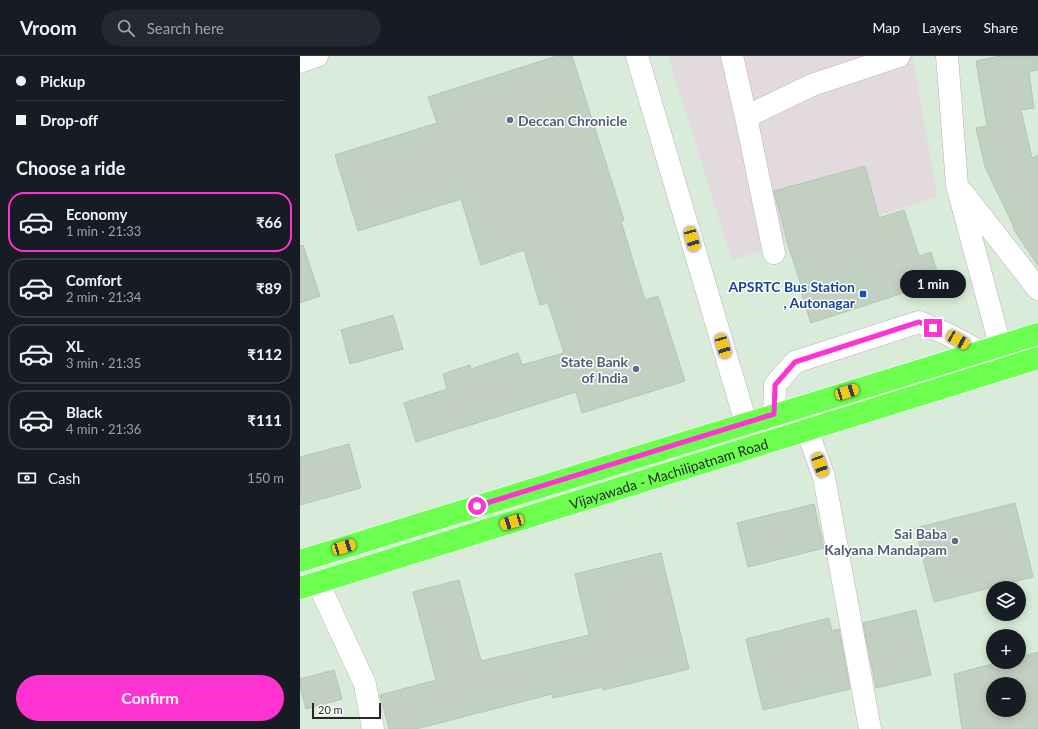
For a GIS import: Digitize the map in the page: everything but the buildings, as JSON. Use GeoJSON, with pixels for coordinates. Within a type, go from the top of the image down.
{"type":"FeatureCollection","features":[{"type":"Feature","properties":{"kind":"highway","name":"Vijayawada - Machilipatnam Road"},"geometry":{"type":"LineString","coordinates":[[300,561],[978,351],[1038,334]]}},
{"type":"Feature","properties":{"kind":"highway","name":"Vijayawada - Machilipatnam Road"},"geometry":{"type":"LineString","coordinates":[[309,586],[1038,358]]}},
{"type":"Feature","properties":{"kind":"highway"},"geometry":{"type":"LineString","coordinates":[[522,492],[527,518]]}},
{"type":"Feature","properties":{"kind":"street"},"geometry":{"type":"LineString","coordinates":[[300,62],[317,56]]}},
{"type":"Feature","properties":{"kind":"street"},"geometry":{"type":"LineString","coordinates":[[637,56],[746,423]]}},
{"type":"Feature","properties":{"kind":"street"},"geometry":{"type":"LineString","coordinates":[[732,56],[774,253]]}},
{"type":"Feature","properties":{"kind":"street"},"geometry":{"type":"LineString","coordinates":[[746,117],[812,85],[899,56]]}},
{"type":"Feature","properties":{"kind":"street"},"geometry":{"type":"LineString","coordinates":[[947,56],[957,185],[1000,345]]}},
{"type":"Feature","properties":{"kind":"street"},"geometry":{"type":"LineString","coordinates":[[957,185],[1038,289]]}},
{"type":"Feature","properties":{"kind":"street"},"geometry":{"type":"LineString","coordinates":[[774,414],[775,385],[795,362],[919,322],[947,334],[978,351]]}},
{"type":"Feature","properties":{"kind":"street"},"geometry":{"type":"LineString","coordinates":[[807,430],[824,477],[870,729]]}},
{"type":"Feature","properties":{"kind":"street"},"geometry":{"type":"LineString","coordinates":[[309,586],[365,684],[373,729]]}},
{"type":"Feature","properties":{"kind":"shaded area"},"geometry":{"type":"Polygon","coordinates":[[[668,56],[913,56],[937,197],[732,260],[668,56]]]}},
{"type":"Feature","properties":{"kind":"place","name":"Deccan Chronicle"},"geometry":{"type":"Point","coordinates":[510,120]}},
{"type":"Feature","properties":{"kind":"place","name":"APSRTC Bus Station , Autonagar"},"geometry":{"type":"Point","coordinates":[863,294]}},
{"type":"Feature","properties":{"kind":"place","name":"State Bank of India"},"geometry":{"type":"Point","coordinates":[636,369]}},
{"type":"Feature","properties":{"kind":"place","name":"Sai Baba Kalyana Mandapam"},"geometry":{"type":"Point","coordinates":[955,541]}},
{"type":"Feature","properties":{"kind":"route"},"geometry":{"type":"LineString","coordinates":[[477,506],[774,414],[775,385],[795,362],[919,322],[933,328]]}}]}
